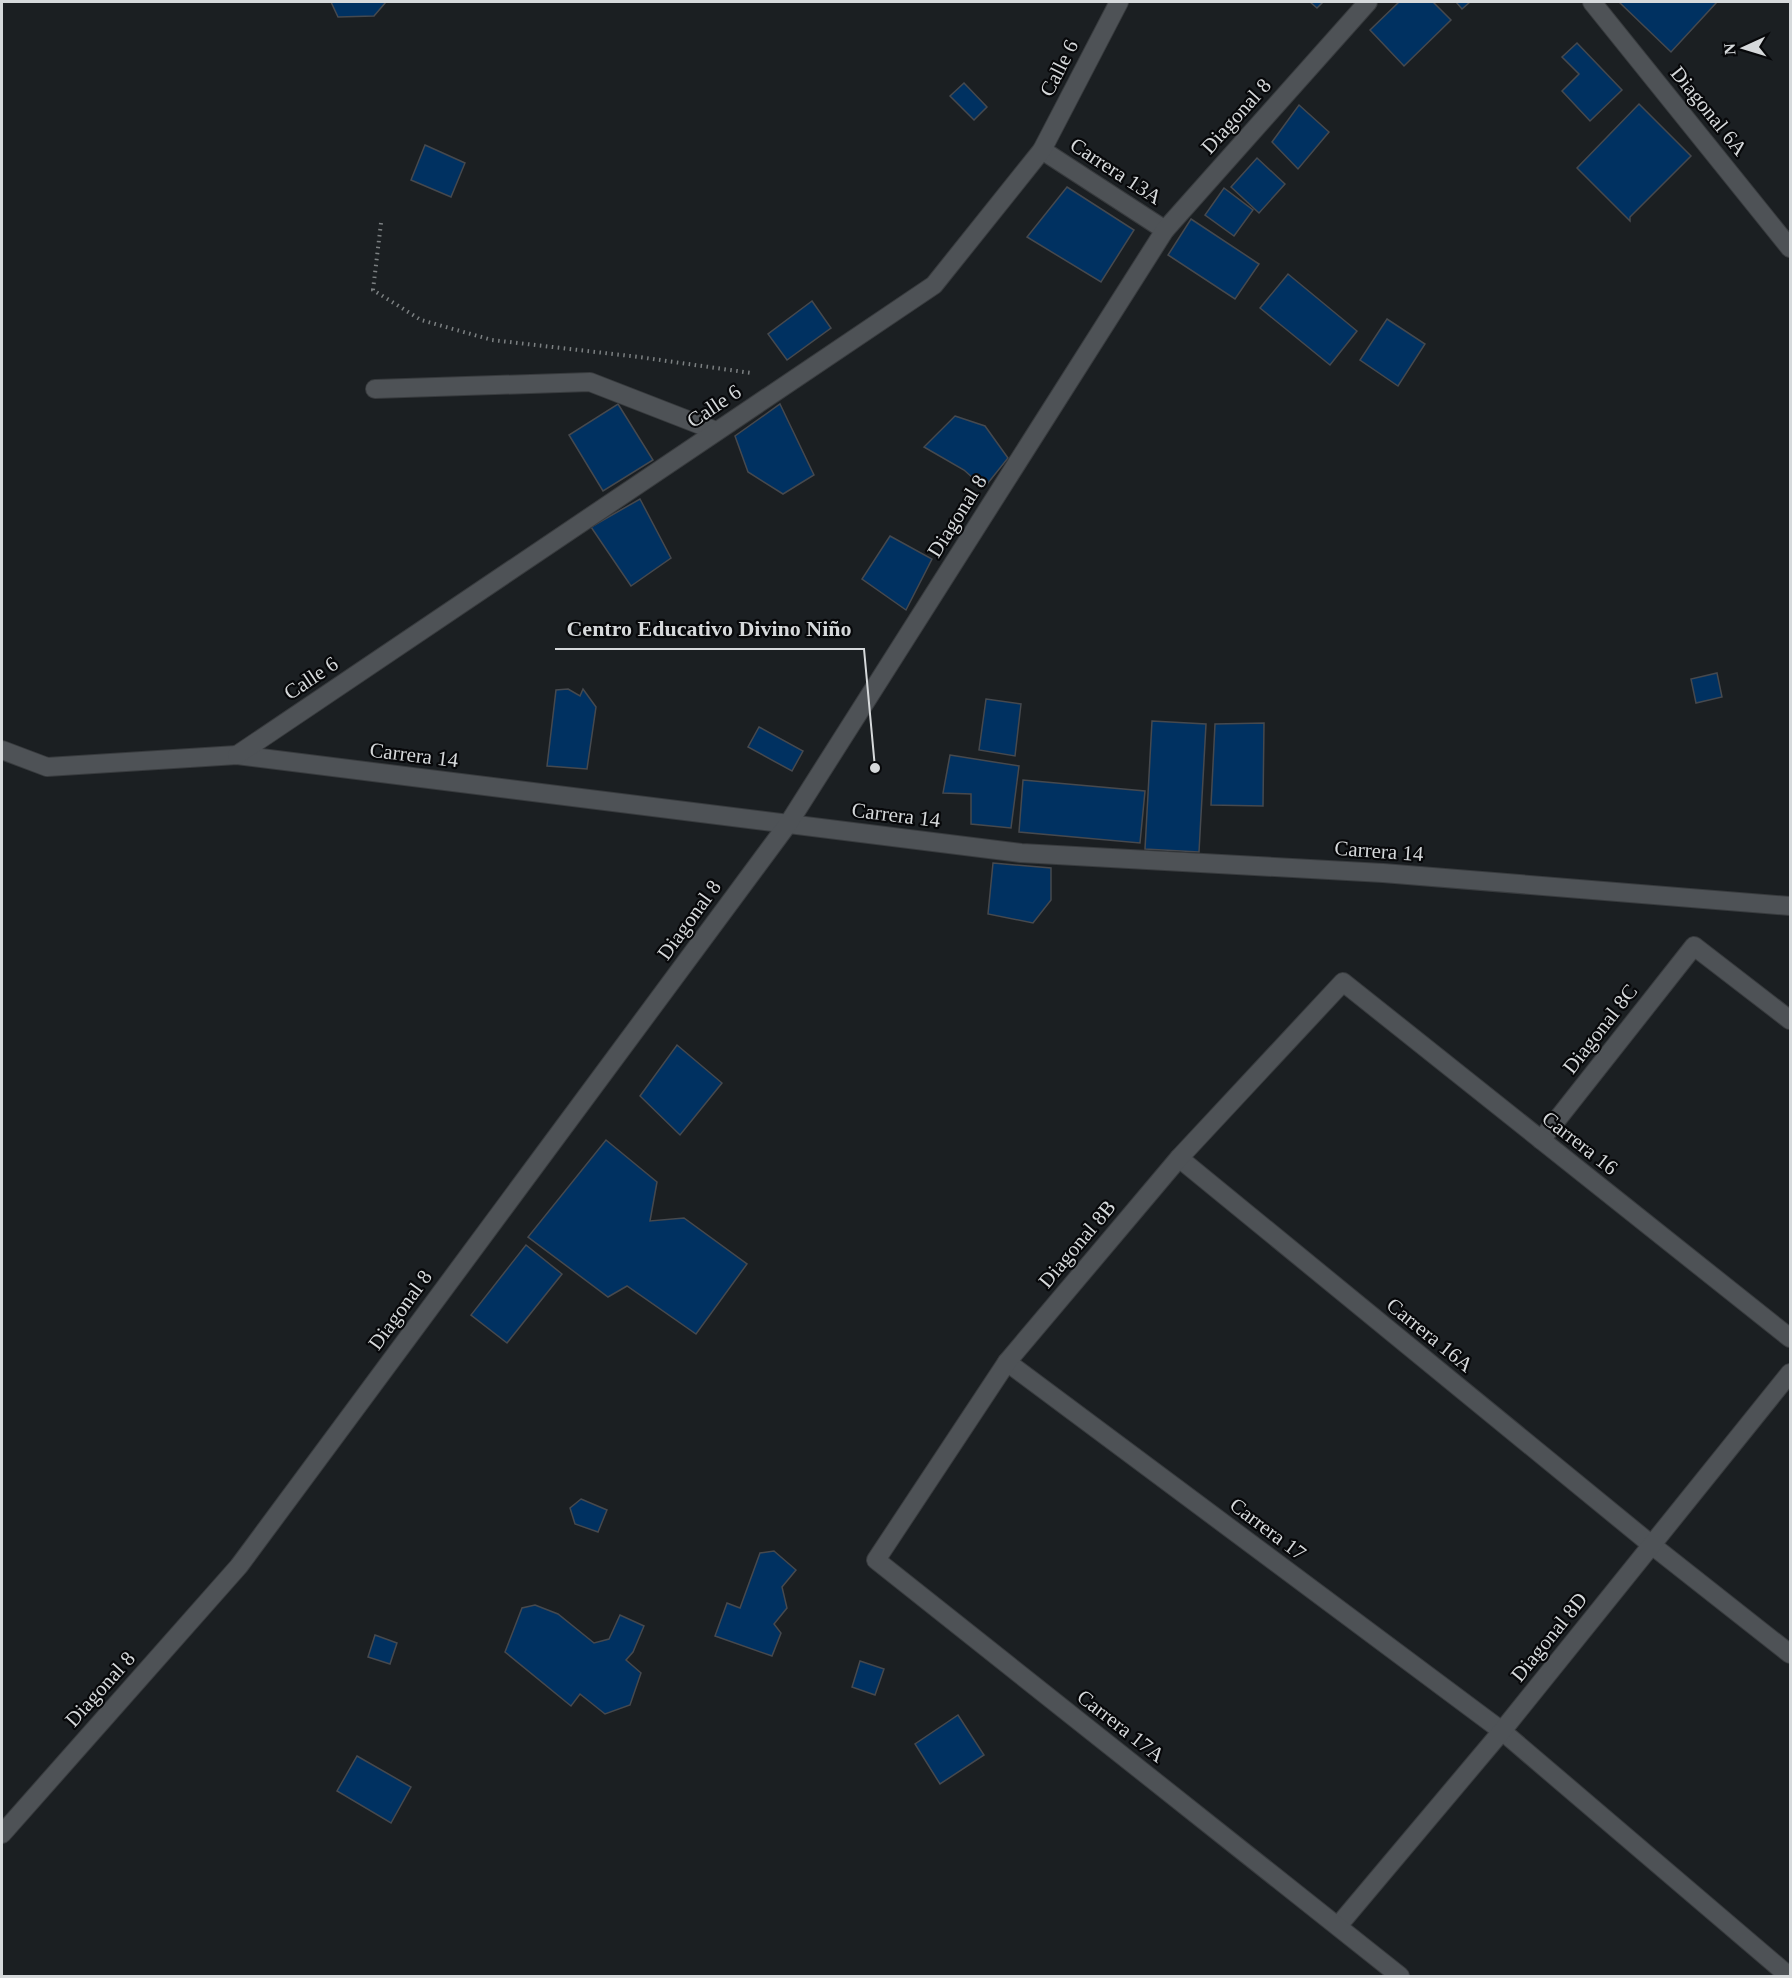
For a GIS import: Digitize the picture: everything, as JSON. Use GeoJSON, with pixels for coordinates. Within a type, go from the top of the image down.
{"type":"FeatureCollection","features":[{"type":"Feature","properties":{"kind":"street","name":"Calle 6"},"geometry":{"type":"LineString","coordinates":[[237,755],[934,285],[1042,150],[1119,2]]}},
{"type":"Feature","properties":{"kind":"street","name":"Diagonal 8"},"geometry":{"type":"LineString","coordinates":[[2,1834],[239,1566],[788,824],[1165,230],[1368,2]]}},
{"type":"Feature","properties":{"kind":"street","name":"Diagonal 6A"},"geometry":{"type":"LineString","coordinates":[[1592,2],[1791,248]]}},
{"type":"Feature","properties":{"kind":"street","name":"Carrera 13A"},"geometry":{"type":"LineString","coordinates":[[1042,150],[1165,230]]}},
{"type":"Feature","properties":{"kind":"street"},"geometry":{"type":"LineString","coordinates":[[375,389],[590,382],[716,431]]}},
{"type":"Feature","properties":{"kind":"street","name":"Carrera 14"},"geometry":{"type":"LineString","coordinates":[[2,750],[47,767],[237,755],[1021,853],[1383,873],[1791,906]]}},
{"type":"Feature","properties":{"kind":"street","name":"Diagonal 8C"},"geometry":{"type":"LineString","coordinates":[[1541,1140],[1694,946],[1791,1020]]}},
{"type":"Feature","properties":{"kind":"street","name":"Carrera 16"},"geometry":{"type":"LineString","coordinates":[[1342,982],[1791,1338]]}},
{"type":"Feature","properties":{"kind":"street","name":"Diagonal 8B"},"geometry":{"type":"LineString","coordinates":[[876,1560],[1007,1362],[1179,1158],[1342,982]]}},
{"type":"Feature","properties":{"kind":"street","name":"Carrera 16A"},"geometry":{"type":"LineString","coordinates":[[1179,1158],[1653,1546],[1791,1654]]}},
{"type":"Feature","properties":{"kind":"street","name":"Carrera 17"},"geometry":{"type":"LineString","coordinates":[[1007,1362],[1502,1731],[1789,1977]]}},
{"type":"Feature","properties":{"kind":"street","name":"Diagonal 8D"},"geometry":{"type":"LineString","coordinates":[[1338,1926],[1502,1731],[1791,1373]]}},
{"type":"Feature","properties":{"kind":"street","name":"Carrera 17A"},"geometry":{"type":"LineString","coordinates":[[876,1560],[1400,1977]]}},
{"type":"Feature","properties":{"kind":"path"},"geometry":{"type":"LineString","coordinates":[[381,223],[373,290],[421,320],[492,340],[639,357],[793,380]]}},
{"type":"Feature","properties":{"kind":"building"},"geometry":{"type":"Polygon","coordinates":[[[331,2],[386,2],[374,16],[338,17],[331,2]]]}},
{"type":"Feature","properties":{"kind":"building"},"geometry":{"type":"Polygon","coordinates":[[[1310,2],[1323,2],[1317,8],[1310,2]]]}},
{"type":"Feature","properties":{"kind":"building"},"geometry":{"type":"Polygon","coordinates":[[[1399,2],[1433,2],[1451,20],[1404,66],[1370,30],[1399,2]]]}},
{"type":"Feature","properties":{"kind":"building"},"geometry":{"type":"Polygon","coordinates":[[[1456,2],[1470,2],[1462,9],[1456,2]]]}},
{"type":"Feature","properties":{"kind":"building"},"geometry":{"type":"Polygon","coordinates":[[[1619,2],[1717,2],[1671,52],[1619,2]]]}},
{"type":"Feature","properties":{"kind":"building"},"geometry":{"type":"Polygon","coordinates":[[[1577,43],[1622,90],[1590,121],[1562,91],[1579,74],[1562,57],[1577,43]]]}},
{"type":"Feature","properties":{"kind":"building"},"geometry":{"type":"Polygon","coordinates":[[[964,83],[987,107],[974,120],[950,96],[964,83]]]}},
{"type":"Feature","properties":{"kind":"building"},"geometry":{"type":"Polygon","coordinates":[[[1639,104],[1691,156],[1630,217],[1630,221],[1577,168],[1639,104]]]}},
{"type":"Feature","properties":{"kind":"building"},"geometry":{"type":"Polygon","coordinates":[[[1299,105],[1329,132],[1298,169],[1272,142],[1299,105]]]}},
{"type":"Feature","properties":{"kind":"building"},"geometry":{"type":"Polygon","coordinates":[[[425,145],[465,163],[451,197],[411,180],[425,145]]]}},
{"type":"Feature","properties":{"kind":"building"},"geometry":{"type":"Polygon","coordinates":[[[1257,158],[1285,184],[1259,213],[1231,187],[1257,158]]]}},
{"type":"Feature","properties":{"kind":"building"},"geometry":{"type":"Polygon","coordinates":[[[1067,187],[1134,230],[1101,282],[1027,237],[1067,187]]]}},
{"type":"Feature","properties":{"kind":"building"},"geometry":{"type":"Polygon","coordinates":[[[1224,188],[1253,210],[1234,236],[1205,215],[1224,188]]]}},
{"type":"Feature","properties":{"kind":"building"},"geometry":{"type":"Polygon","coordinates":[[[1191,219],[1259,264],[1235,299],[1168,255],[1191,219]]]}},
{"type":"Feature","properties":{"kind":"building"},"geometry":{"type":"Polygon","coordinates":[[[1288,274],[1357,331],[1330,365],[1260,308],[1288,274]]]}},
{"type":"Feature","properties":{"kind":"building"},"geometry":{"type":"Polygon","coordinates":[[[812,301],[831,328],[787,360],[768,334],[812,301]]]}},
{"type":"Feature","properties":{"kind":"building"},"geometry":{"type":"Polygon","coordinates":[[[1387,319],[1425,344],[1398,386],[1360,360],[1387,319]]]}},
{"type":"Feature","properties":{"kind":"building"},"geometry":{"type":"Polygon","coordinates":[[[618,404],[653,460],[603,491],[569,435],[618,404]]]}},
{"type":"Feature","properties":{"kind":"building"},"geometry":{"type":"Polygon","coordinates":[[[780,404],[814,475],[783,494],[748,472],[735,436],[780,404]]]}},
{"type":"Feature","properties":{"kind":"building"},"geometry":{"type":"Polygon","coordinates":[[[955,416],[985,426],[1008,458],[984,488],[964,470],[924,447],[955,416]]]}},
{"type":"Feature","properties":{"kind":"building"},"geometry":{"type":"Polygon","coordinates":[[[640,499],[671,558],[631,586],[591,527],[640,499]]]}},
{"type":"Feature","properties":{"kind":"building"},"geometry":{"type":"Polygon","coordinates":[[[890,536],[932,559],[906,610],[862,579],[890,536]]]}},
{"type":"Feature","properties":{"kind":"building"},"geometry":{"type":"Polygon","coordinates":[[[1717,673],[1722,697],[1696,703],[1691,679],[1717,673]]]}},
{"type":"Feature","properties":{"kind":"building"},"geometry":{"type":"Polygon","coordinates":[[[568,689],[580,696],[583,689],[596,707],[587,769],[547,766],[556,690],[568,689]]]}},
{"type":"Feature","properties":{"kind":"building"},"geometry":{"type":"Polygon","coordinates":[[[986,699],[1021,704],[1015,756],[979,750],[986,699]]]}},
{"type":"Feature","properties":{"kind":"building"},"geometry":{"type":"Polygon","coordinates":[[[1152,721],[1206,724],[1199,852],[1145,849],[1152,721]]]}},
{"type":"Feature","properties":{"kind":"building"},"geometry":{"type":"Polygon","coordinates":[[[1264,723],[1263,806],[1211,805],[1215,724],[1264,723]]]}},
{"type":"Feature","properties":{"kind":"building"},"geometry":{"type":"Polygon","coordinates":[[[759,727],[803,751],[792,771],[748,747],[759,727]]]}},
{"type":"Feature","properties":{"kind":"building"},"geometry":{"type":"Polygon","coordinates":[[[950,755],[1019,766],[1011,828],[971,824],[971,794],[943,793],[950,755]]]}},
{"type":"Feature","properties":{"kind":"building"},"geometry":{"type":"Polygon","coordinates":[[[1023,780],[1145,791],[1140,843],[1019,832],[1023,780]]]}},
{"type":"Feature","properties":{"kind":"building"},"geometry":{"type":"Polygon","coordinates":[[[993,863],[1051,868],[1051,900],[1033,923],[988,914],[993,863]]]}},
{"type":"Feature","properties":{"kind":"building"},"geometry":{"type":"Polygon","coordinates":[[[677,1045],[722,1083],[680,1135],[640,1096],[677,1045]]]}},
{"type":"Feature","properties":{"kind":"building"},"geometry":{"type":"Polygon","coordinates":[[[606,1140],[657,1182],[650,1221],[684,1218],[747,1264],[696,1334],[627,1286],[608,1297],[528,1237],[606,1140]]]}},
{"type":"Feature","properties":{"kind":"building"},"geometry":{"type":"Polygon","coordinates":[[[526,1245],[562,1274],[507,1343],[471,1315],[526,1245]]]}},
{"type":"Feature","properties":{"kind":"building"},"geometry":{"type":"Polygon","coordinates":[[[581,1499],[607,1510],[598,1532],[575,1524],[570,1508],[581,1499]]]}},
{"type":"Feature","properties":{"kind":"building"},"geometry":{"type":"Polygon","coordinates":[[[774,1551],[796,1570],[782,1587],[787,1608],[774,1624],[781,1633],[772,1656],[715,1636],[727,1603],[740,1608],[760,1553],[774,1551]]]}},
{"type":"Feature","properties":{"kind":"building"},"geometry":{"type":"Polygon","coordinates":[[[535,1605],[558,1614],[594,1643],[609,1639],[620,1615],[644,1626],[633,1652],[626,1660],[641,1673],[630,1705],[605,1714],[580,1694],[571,1706],[505,1652],[522,1608],[535,1605]]]}},
{"type":"Feature","properties":{"kind":"building"},"geometry":{"type":"Polygon","coordinates":[[[375,1635],[397,1643],[390,1664],[368,1657],[375,1635]]]}},
{"type":"Feature","properties":{"kind":"building"},"geometry":{"type":"Polygon","coordinates":[[[860,1661],[884,1669],[875,1695],[852,1687],[860,1661]]]}},
{"type":"Feature","properties":{"kind":"building"},"geometry":{"type":"Polygon","coordinates":[[[958,1715],[984,1755],[940,1784],[915,1744],[958,1715]]]}},
{"type":"Feature","properties":{"kind":"building"},"geometry":{"type":"Polygon","coordinates":[[[357,1756],[411,1787],[391,1823],[337,1791],[357,1756]]]}},
{"type":"Feature","properties":{"kind":"place","name":"Centro Educativo Divino Niño"},"geometry":{"type":"Point","coordinates":[875,768]}}]}
